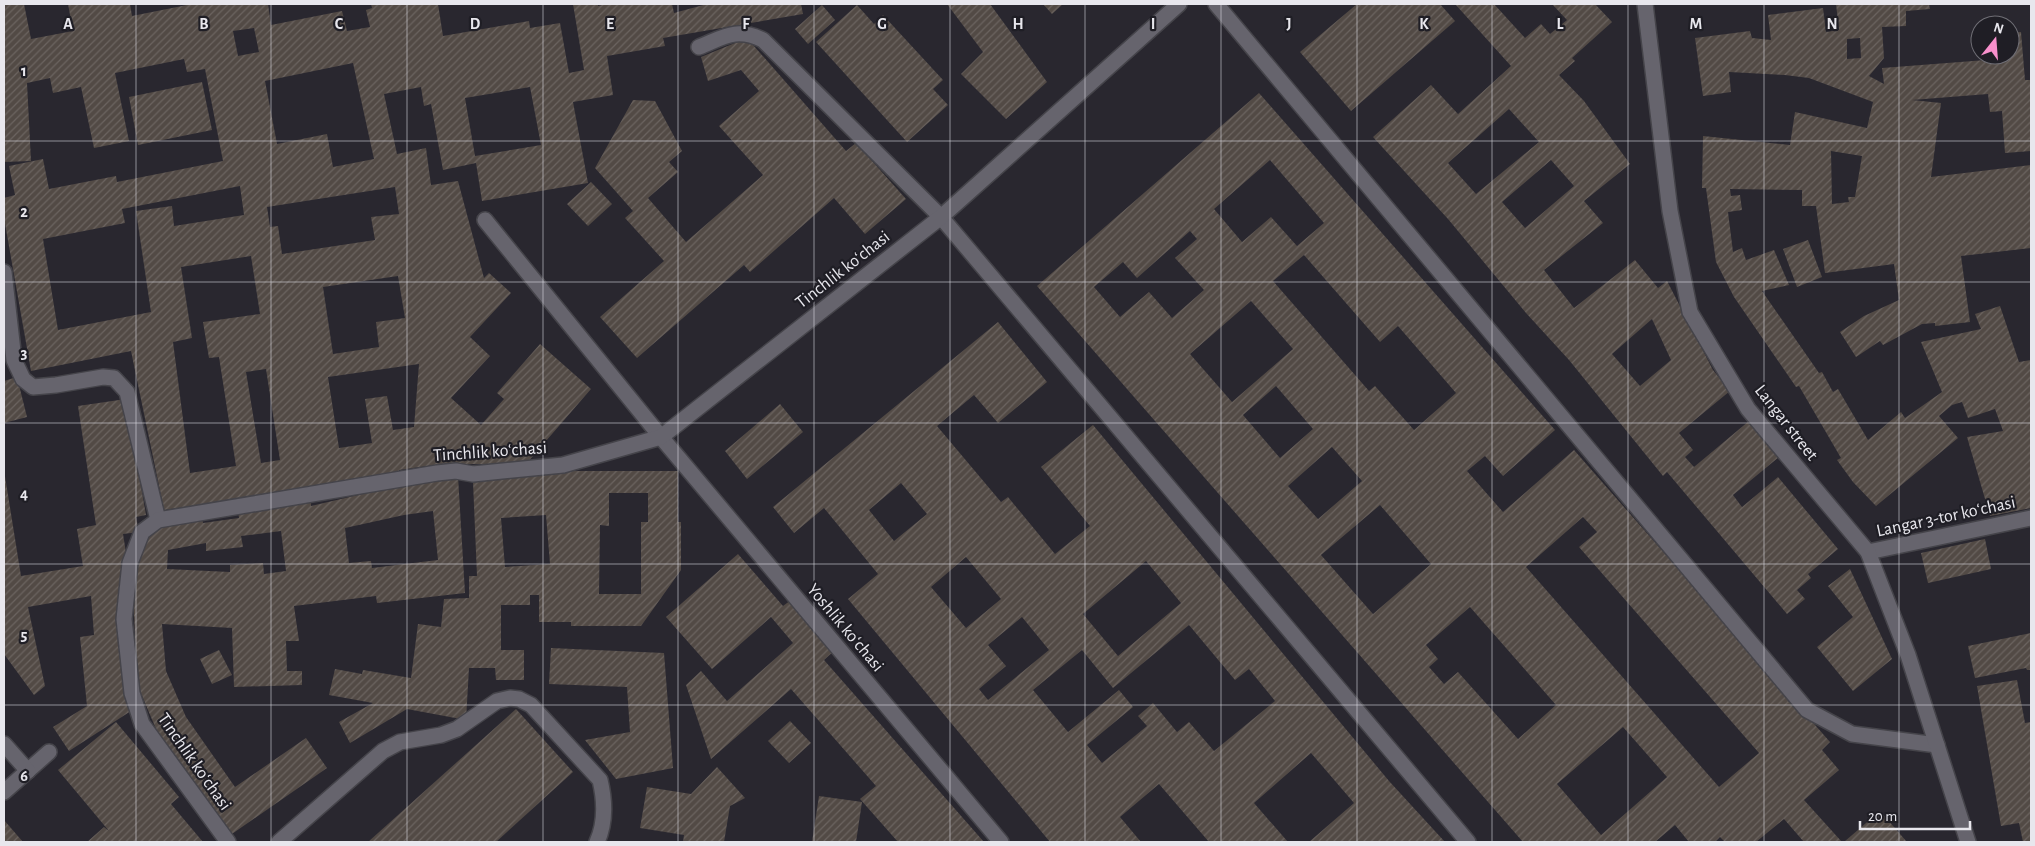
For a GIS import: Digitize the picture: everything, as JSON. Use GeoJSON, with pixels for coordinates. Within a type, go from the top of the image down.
{"type":"FeatureCollection","features":[{"type":"Feature","properties":{"kind":"street","name":"Tinchlik koʻchasi"},"geometry":{"type":"LineString","coordinates":[[228,842],[142,724],[132,693],[124,619],[130,563],[142,532],[158,520],[438,473],[456,471],[473,474],[563,465],[662,437],[941,217],[1179,4]]}},
{"type":"Feature","properties":{"kind":"street"},"geometry":{"type":"LineString","coordinates":[[1216,4],[1807,710],[1852,734],[1937,745]]}},
{"type":"Feature","properties":{"kind":"street","name":"Langar street"},"geometry":{"type":"LineString","coordinates":[[1644,4],[1670,212],[1690,312],[1748,409],[1868,552],[1908,655],[1937,745],[1964,840]]}},
{"type":"Feature","properties":{"kind":"street"},"geometry":{"type":"LineString","coordinates":[[698,47],[738,32],[763,40],[941,217],[1468,842]]}},
{"type":"Feature","properties":{"kind":"street","name":"Yoshlik koʻchasi"},"geometry":{"type":"LineString","coordinates":[[485,220],[662,437],[1001,842]]}},
{"type":"Feature","properties":{"kind":"street"},"geometry":{"type":"LineString","coordinates":[[4,272],[14,360],[23,378],[33,387],[103,377],[114,378],[127,392],[158,520]]}},
{"type":"Feature","properties":{"kind":"street","name":"Langar 3-tor koʻchasi"},"geometry":{"type":"LineString","coordinates":[[1868,552],[2031,518]]}},
{"type":"Feature","properties":{"kind":"street"},"geometry":{"type":"LineString","coordinates":[[279,842],[383,751],[400,742],[441,736],[458,729],[498,701],[510,698],[519,699],[531,705],[600,780],[604,816],[597,842]]}},
{"type":"Feature","properties":{"kind":"street"},"geometry":{"type":"LineString","coordinates":[[4,744],[28,771]]}},
{"type":"Feature","properties":{"kind":"street"},"geometry":{"type":"LineString","coordinates":[[4,792],[49,752]]}},
{"type":"Feature","properties":{"kind":"building"},"geometry":{"type":"Polygon","coordinates":[[[4,4],[24,4],[31,39],[73,31],[68,4],[130,4],[132,16],[192,4],[268,4],[271,25],[342,11],[347,31],[370,27],[366,10],[372,8],[371,4],[438,4],[443,36],[529,21],[530,28],[560,23],[569,73],[584,70],[573,4],[598,4],[598,6],[606,4],[672,4],[674,13],[707,4],[801,4],[803,14],[663,38],[665,46],[607,56],[613,95],[573,102],[588,183],[482,201],[476,163],[443,170],[431,104],[424,106],[421,87],[384,94],[397,154],[426,148],[431,185],[458,181],[484,278],[489,273],[511,293],[470,337],[490,356],[451,398],[481,425],[504,399],[497,393],[540,344],[591,389],[526,464],[441,464],[399,470],[399,476],[164,510],[131,351],[31,371],[4,218],[4,198],[15,195],[9,166],[43,159],[49,189],[116,176],[117,182],[223,161],[205,69],[187,72],[184,59],[115,73],[129,141],[94,148],[81,87],[53,93],[50,78],[27,83],[31,161],[4,162],[4,4]],[[254,28],[233,31],[238,56],[259,52],[254,28]],[[353,63],[265,81],[277,144],[327,134],[333,167],[374,159],[353,63]],[[530,87],[465,98],[475,156],[541,145],[530,87]],[[240,186],[122,209],[125,223],[43,239],[58,330],[151,312],[136,211],[172,206],[174,226],[244,215],[240,186]],[[395,187],[267,207],[270,227],[278,226],[282,254],[375,240],[371,217],[399,214],[395,187]],[[251,256],[181,267],[192,338],[173,342],[190,473],[236,466],[219,357],[209,358],[203,322],[260,314],[251,256]],[[398,276],[323,287],[333,354],[379,347],[376,322],[405,318],[398,276]],[[419,364],[328,377],[339,448],[372,443],[365,399],[387,396],[393,430],[414,427],[419,364]],[[266,369],[246,372],[261,463],[280,460],[266,369]]]}},
{"type":"Feature","properties":{"kind":"building"},"geometry":{"type":"Polygon","coordinates":[[[947,4],[990,4],[1047,82],[1006,119],[961,74],[983,52],[947,4]]]}},
{"type":"Feature","properties":{"kind":"building"},"geometry":{"type":"Polygon","coordinates":[[[1043,4],[1063,4],[1052,14],[1043,4]]]}},
{"type":"Feature","properties":{"kind":"building"},"geometry":{"type":"Polygon","coordinates":[[[1357,4],[1440,4],[1455,21],[1351,111],[1300,52],[1357,4]]]}},
{"type":"Feature","properties":{"kind":"building"},"geometry":{"type":"Polygon","coordinates":[[[1455,4],[1494,4],[1525,38],[1541,24],[1550,34],[1567,20],[1552,4],[1595,4],[1612,22],[1572,58],[1575,61],[1559,75],[1584,101],[1630,164],[1584,201],[1603,223],[1544,270],[1574,308],[1635,260],[1658,288],[1667,281],[1713,370],[1730,391],[1679,433],[1693,450],[1685,457],[1694,467],[1749,421],[1779,457],[1733,495],[1742,507],[1778,477],[1838,549],[1808,574],[1811,578],[1797,590],[1805,599],[1787,614],[1667,472],[1663,476],[1569,360],[1526,313],[1448,219],[1373,137],[1431,85],[1458,114],[1511,66],[1455,4]],[[1509,109],[1448,163],[1476,194],[1539,142],[1509,109]],[[1551,160],[1502,202],[1525,228],[1574,186],[1551,160]],[[1652,319],[1612,354],[1640,386],[1671,360],[1652,319]]]}},
{"type":"Feature","properties":{"kind":"building"},"geometry":{"type":"Polygon","coordinates":[[[1836,4],[1929,4],[1930,9],[1906,11],[1906,26],[1882,27],[1884,58],[1869,76],[1884,84],[1882,68],[1970,61],[1970,65],[2020,65],[2021,32],[2025,80],[2031,80],[2031,151],[2005,153],[2002,111],[1990,112],[1988,94],[1912,100],[1941,103],[1931,177],[2031,165],[2031,248],[1961,256],[1970,322],[1935,326],[1935,323],[1922,324],[1883,345],[1880,341],[1856,357],[1840,332],[1864,316],[1899,300],[1894,264],[1825,273],[1816,206],[1802,206],[1802,190],[1730,189],[1731,196],[1740,195],[1742,210],[1728,212],[1733,252],[1742,248],[1746,260],[1774,250],[1789,285],[1762,291],[1819,373],[1822,372],[1833,392],[1838,389],[1868,440],[1901,412],[1905,418],[1942,392],[1921,342],[1981,329],[1975,314],[2000,306],[2019,362],[2031,360],[2031,508],[1990,516],[1967,437],[2003,431],[1995,409],[1968,418],[1962,402],[1952,405],[1939,416],[1958,438],[1876,506],[1853,482],[1837,460],[1841,458],[1799,386],[1796,387],[1734,297],[1716,262],[1706,188],[1702,188],[1703,136],[1790,145],[1795,112],[1867,128],[1873,102],[1809,78],[1729,72],[1731,92],[1703,96],[1695,38],[1750,31],[1752,38],[1771,40],[1768,15],[1823,8],[1826,32],[1839,30],[1836,4]],[[1860,38],[1847,39],[1847,59],[1861,58],[1860,38]],[[1831,151],[1832,204],[1849,202],[1848,197],[1855,197],[1862,156],[1831,151]]]}},
{"type":"Feature","properties":{"kind":"building"},"geometry":{"type":"Polygon","coordinates":[[[822,5],[835,20],[808,44],[795,29],[822,5]]]}},
{"type":"Feature","properties":{"kind":"building"},"geometry":{"type":"Polygon","coordinates":[[[857,5],[874,24],[883,15],[943,80],[933,89],[948,105],[907,142],[816,42],[857,5]]]}},
{"type":"Feature","properties":{"kind":"building"},"geometry":{"type":"Polygon","coordinates":[[[747,38],[846,151],[856,143],[906,199],[865,234],[834,198],[750,272],[744,265],[637,358],[600,317],[664,261],[625,218],[633,211],[595,168],[633,100],[655,101],[682,151],[669,162],[678,172],[648,198],[686,242],[763,175],[719,126],[759,91],[741,70],[708,81],[701,57],[747,38]]]}},
{"type":"Feature","properties":{"kind":"building"},"geometry":{"type":"Polygon","coordinates":[[[202,82],[212,130],[138,145],[129,97],[202,82]]]}},
{"type":"Feature","properties":{"kind":"building"},"geometry":{"type":"Polygon","coordinates":[[[1259,93],[1555,430],[1503,476],[1485,456],[1467,471],[1503,512],[1574,450],[1830,742],[1822,750],[1839,770],[1804,800],[1842,842],[1804,842],[1784,819],[1756,842],[1725,842],[1720,837],[1715,842],[1689,842],[1675,825],[1655,842],[1523,842],[1037,286],[1259,93]],[[1270,160],[1214,209],[1242,242],[1271,217],[1297,246],[1324,223],[1270,160]],[[1190,231],[1137,278],[1123,262],[1094,287],[1120,317],[1149,292],[1172,318],[1204,290],[1175,258],[1197,239],[1190,231]],[[1304,255],[1273,281],[1369,391],[1375,386],[1414,430],[1456,393],[1398,326],[1380,342],[1304,255]],[[1251,301],[1190,354],[1232,402],[1293,349],[1251,301]],[[1276,386],[1243,415],[1280,458],[1313,429],[1276,386]],[[1332,447],[1288,486],[1318,519],[1362,481],[1332,447]],[[1380,505],[1321,555],[1373,614],[1431,564],[1380,505]],[[1583,517],[1526,567],[1719,787],[1759,753],[1579,547],[1597,532],[1583,517]],[[1470,607],[1426,645],[1438,659],[1429,667],[1444,684],[1458,672],[1518,739],[1556,705],[1470,607]],[[1623,727],[1557,784],[1601,835],[1667,777],[1623,727]]]}},
{"type":"Feature","properties":{"kind":"building"},"geometry":{"type":"Polygon","coordinates":[[[591,182],[612,204],[588,226],[567,204],[591,182]]]}},
{"type":"Feature","properties":{"kind":"building"},"geometry":{"type":"Polygon","coordinates":[[[1808,240],[1822,277],[1797,287],[1783,249],[1808,240]]]}},
{"type":"Feature","properties":{"kind":"building"},"geometry":{"type":"Polygon","coordinates":[[[998,322],[1047,382],[998,423],[974,395],[937,426],[1001,502],[1008,497],[1055,554],[1090,526],[1041,467],[1093,425],[1389,781],[1445,842],[1309,842],[1354,803],[1311,753],[1254,803],[1288,842],[1209,842],[1159,784],[1120,817],[1141,842],[1050,842],[848,599],[878,574],[824,508],[794,533],[773,507],[998,322]],[[901,483],[869,510],[894,541],[927,514],[901,483]],[[966,557],[931,587],[966,628],[1001,599],[966,557]],[[1146,561],[1083,614],[1118,656],[1181,603],[1146,561]],[[1022,617],[988,645],[1006,666],[979,689],[988,700],[1049,650],[1022,617]],[[1189,625],[1113,688],[1082,650],[1033,690],[1068,732],[1119,690],[1133,707],[1087,745],[1102,763],[1147,726],[1138,716],[1153,703],[1177,732],[1189,722],[1214,751],[1275,701],[1249,669],[1235,680],[1189,625]]]}},
{"type":"Feature","properties":{"kind":"building"},"geometry":{"type":"Polygon","coordinates":[[[17,377],[27,417],[4,423],[4,381],[17,377]]]}},
{"type":"Feature","properties":{"kind":"building"},"geometry":{"type":"Polygon","coordinates":[[[126,399],[146,515],[136,517],[139,532],[123,534],[127,559],[131,711],[69,751],[53,727],[87,706],[80,637],[94,635],[91,596],[28,607],[45,686],[34,695],[4,654],[4,470],[21,576],[83,566],[77,529],[96,525],[78,406],[126,399]]]}},
{"type":"Feature","properties":{"kind":"building"},"geometry":{"type":"Polygon","coordinates":[[[780,404],[803,432],[747,479],[725,451],[780,404]]]}},
{"type":"Feature","properties":{"kind":"building"},"geometry":{"type":"Polygon","coordinates":[[[571,471],[678,471],[678,522],[681,522],[681,570],[641,626],[571,626],[571,622],[539,622],[539,595],[530,595],[530,605],[501,605],[501,650],[524,650],[524,680],[496,680],[495,668],[469,668],[466,720],[407,709],[350,743],[339,722],[373,703],[329,695],[335,669],[362,674],[363,670],[411,678],[418,624],[441,627],[444,599],[469,598],[469,576],[477,576],[473,482],[571,471]],[[609,493],[609,526],[600,525],[599,594],[641,594],[641,522],[648,522],[648,493],[609,493]],[[546,515],[501,518],[505,567],[550,564],[546,515]]]}},
{"type":"Feature","properties":{"kind":"building"},"geometry":{"type":"Polygon","coordinates":[[[458,476],[465,593],[377,603],[376,596],[294,606],[299,641],[286,641],[287,671],[302,671],[302,685],[234,687],[232,628],[162,624],[166,671],[186,717],[235,787],[306,738],[327,768],[229,836],[159,736],[137,684],[133,592],[134,556],[143,533],[160,524],[202,516],[203,523],[239,518],[238,511],[311,502],[311,506],[401,485],[458,476]],[[433,511],[404,515],[345,528],[349,563],[371,561],[372,568],[438,560],[433,511]],[[281,531],[241,536],[243,547],[206,551],[206,543],[168,550],[167,569],[230,572],[230,565],[263,563],[264,574],[286,571],[281,531]]]}},
{"type":"Feature","properties":{"kind":"building"},"geometry":{"type":"Polygon","coordinates":[[[1985,539],[1991,569],[1928,583],[1921,553],[1985,539]]]}},
{"type":"Feature","properties":{"kind":"building"},"geometry":{"type":"Polygon","coordinates":[[[738,554],[783,606],[791,600],[835,650],[824,660],[984,842],[898,842],[860,799],[876,786],[791,689],[711,759],[686,685],[701,671],[727,701],[793,643],[771,617],[712,669],[666,617],[738,554]]]}},
{"type":"Feature","properties":{"kind":"building"},"geometry":{"type":"Polygon","coordinates":[[[1850,569],[1892,659],[1853,691],[1817,647],[1853,617],[1828,586],[1850,569]]]}},
{"type":"Feature","properties":{"kind":"building"},"geometry":{"type":"Polygon","coordinates":[[[2031,633],[2031,670],[2026,668],[1975,678],[1968,646],[2031,633]]]}},
{"type":"Feature","properties":{"kind":"building"},"geometry":{"type":"Polygon","coordinates":[[[551,648],[664,653],[673,768],[616,779],[585,740],[630,732],[627,687],[549,684],[551,648]]]}},
{"type":"Feature","properties":{"kind":"building"},"geometry":{"type":"Polygon","coordinates":[[[219,650],[232,675],[212,684],[200,659],[219,650]]]}},
{"type":"Feature","properties":{"kind":"building"},"geometry":{"type":"Polygon","coordinates":[[[2017,680],[2025,723],[2031,722],[2031,842],[2023,842],[2019,823],[2001,826],[1977,686],[2017,680]]]}},
{"type":"Feature","properties":{"kind":"building"},"geometry":{"type":"Polygon","coordinates":[[[516,709],[573,772],[496,842],[368,842],[516,709]]]}},
{"type":"Feature","properties":{"kind":"building"},"geometry":{"type":"Polygon","coordinates":[[[790,721],[811,743],[789,763],[768,741],[790,721]]]}},
{"type":"Feature","properties":{"kind":"building"},"geometry":{"type":"Polygon","coordinates":[[[116,722],[179,797],[171,804],[203,842],[87,842],[104,827],[109,831],[58,770],[116,722]]]}},
{"type":"Feature","properties":{"kind":"building"},"geometry":{"type":"Polygon","coordinates":[[[717,767],[745,798],[730,806],[724,842],[683,842],[684,835],[640,828],[647,787],[691,794],[717,767]]]}},
{"type":"Feature","properties":{"kind":"building"},"geometry":{"type":"Polygon","coordinates":[[[819,796],[862,802],[856,842],[812,842],[819,796]]]}},
{"type":"Feature","properties":{"kind":"building"},"geometry":{"type":"Polygon","coordinates":[[[1880,811],[1907,842],[1844,842],[1880,811]]]}},
{"type":"Feature","properties":{"kind":"building"},"geometry":{"type":"Polygon","coordinates":[[[4,820],[23,842],[4,842],[4,820]]]}}]}
